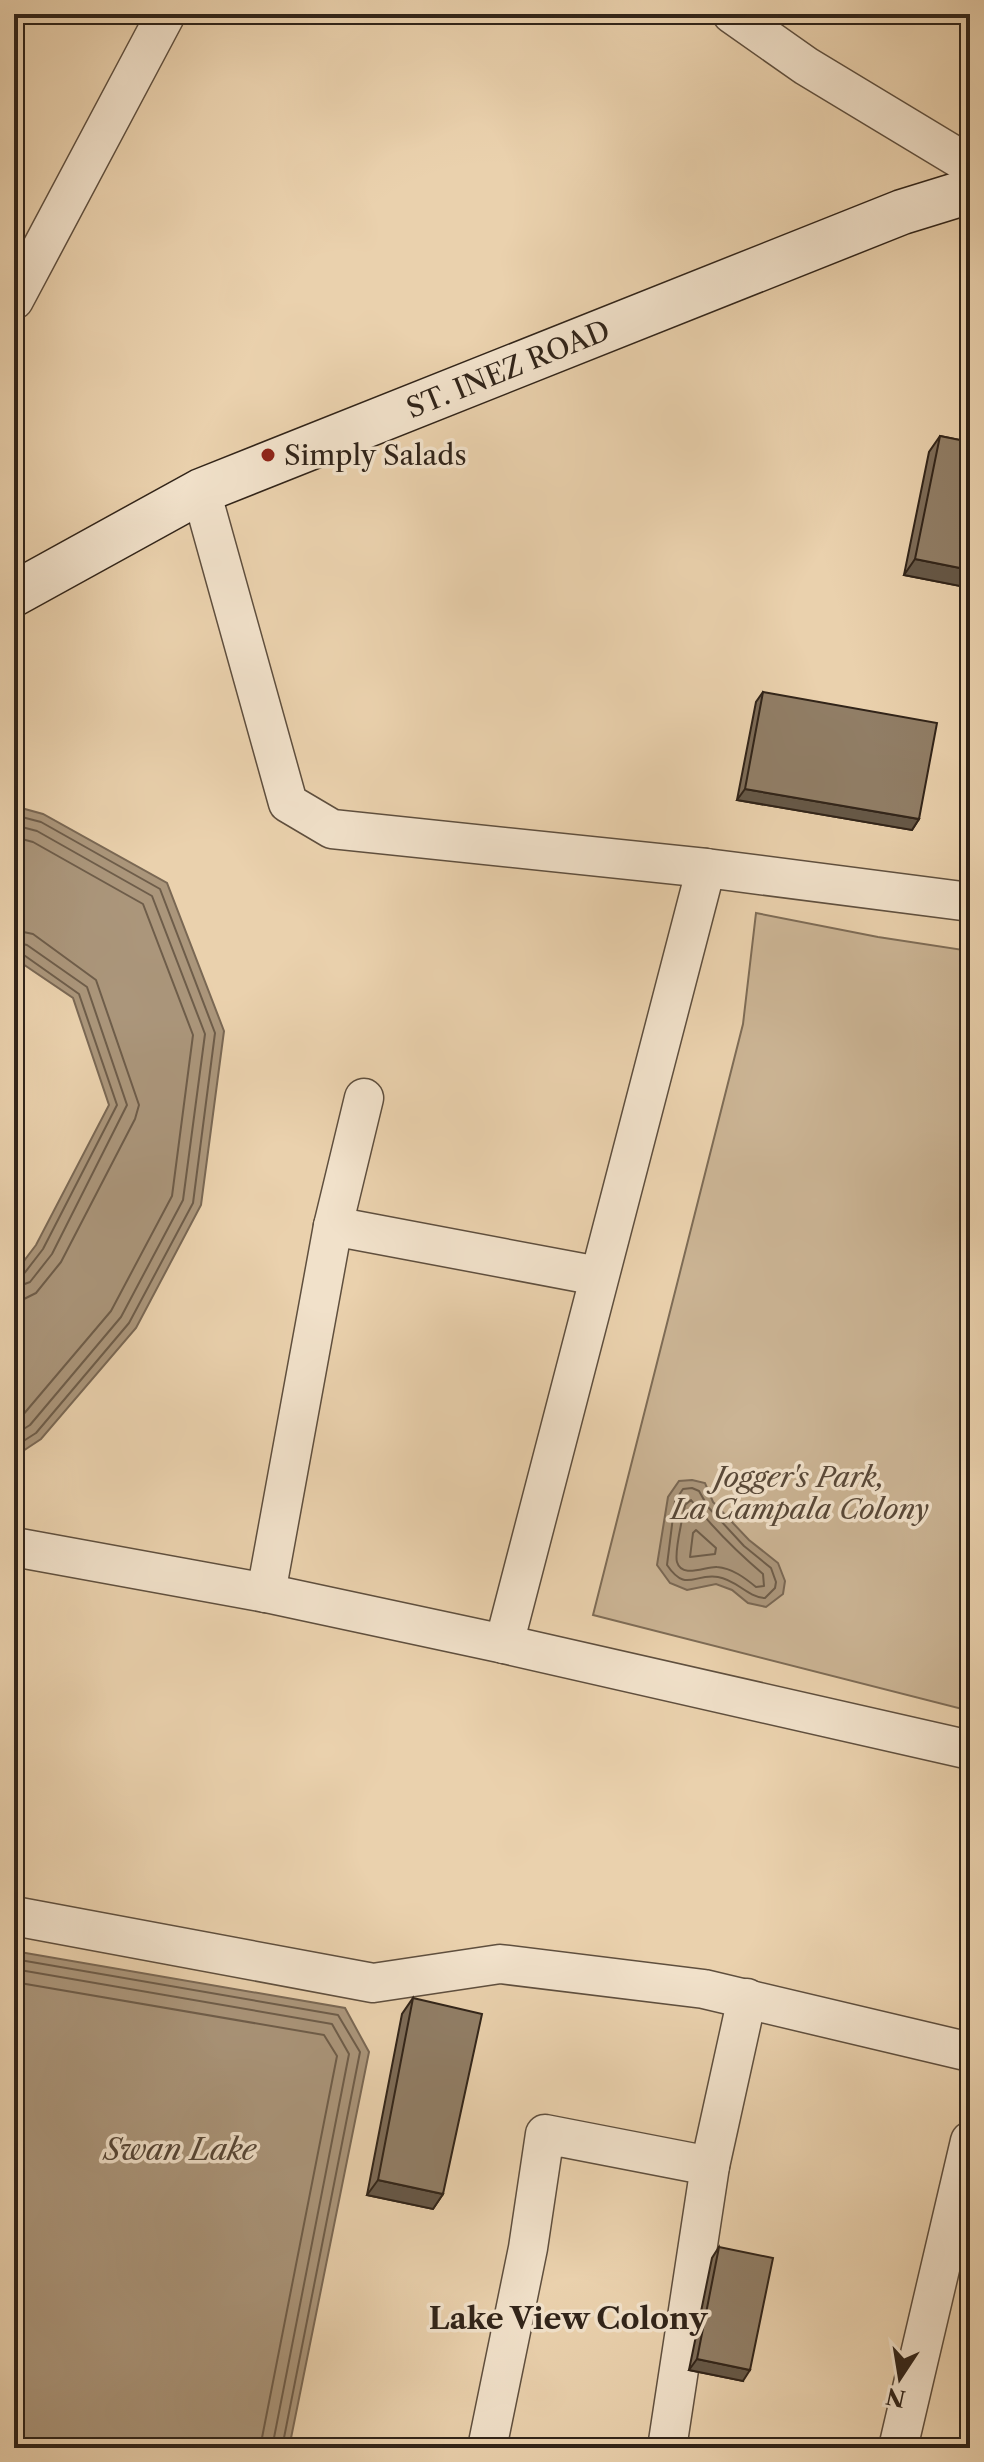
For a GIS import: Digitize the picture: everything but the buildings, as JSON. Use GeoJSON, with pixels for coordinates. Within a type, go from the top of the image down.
{"type":"FeatureCollection","features":[{"type":"Feature","properties":{"kind":"main road","name":"ST. INEZ ROAD"},"geometry":{"type":"LineString","coordinates":[[14,594],[201,491],[902,212],[970,191]]}},
{"type":"Feature","properties":{"kind":"street"},"geometry":{"type":"LineString","coordinates":[[14,300],[166,14]]}},
{"type":"Feature","properties":{"kind":"street"},"geometry":{"type":"LineString","coordinates":[[732,14],[806,66],[970,165]]}},
{"type":"Feature","properties":{"kind":"street"},"geometry":{"type":"LineString","coordinates":[[201,491],[288,803],[332,829],[706,868],[970,902]]}},
{"type":"Feature","properties":{"kind":"street"},"geometry":{"type":"LineString","coordinates":[[504,1644],[706,868]]}},
{"type":"Feature","properties":{"kind":"street"},"geometry":{"type":"LineString","coordinates":[[266,1593],[333,1226],[364,1098]]}},
{"type":"Feature","properties":{"kind":"street"},"geometry":{"type":"LineString","coordinates":[[333,1226],[598,1276]]}},
{"type":"Feature","properties":{"kind":"street"},"geometry":{"type":"LineString","coordinates":[[14,1547],[266,1593],[970,1750]]}},
{"type":"Feature","properties":{"kind":"street"},"geometry":{"type":"LineString","coordinates":[[14,1916],[373,1983],[500,1964],[704,1989],[970,2052]]}},
{"type":"Feature","properties":{"kind":"street"},"geometry":{"type":"LineString","coordinates":[[667,2448],[710,2166],[747,1998]]}},
{"type":"Feature","properties":{"kind":"street"},"geometry":{"type":"LineString","coordinates":[[487,2448],[528,2248],[545,2134],[710,2166]]}},
{"type":"Feature","properties":{"kind":"street"},"geometry":{"type":"LineString","coordinates":[[898,2448],[970,2141]]}},
{"type":"Feature","properties":{"kind":"green space","name":"Jogger's Park, La Campala Colony"},"geometry":{"type":"Polygon","coordinates":[[[756,913],[970,951],[970,1711],[593,1615],[743,1024],[756,913]]]}},
{"type":"Feature","properties":{"kind":"water"},"geometry":{"type":"Polygon","coordinates":[[[14,806],[43,814],[167,883],[224,1031],[201,1205],[136,1328],[41,1439],[14,1457],[14,1274],[36,1245],[109,1105],[73,998],[14,958],[14,806]]]}},
{"type":"Feature","properties":{"kind":"water"},"geometry":{"type":"Polygon","coordinates":[[[679,1481],[705,1483],[713,1502],[749,1540],[778,1563],[785,1581],[783,1594],[766,1607],[748,1603],[732,1590],[716,1584],[687,1590],[670,1583],[657,1565],[668,1497],[679,1481]]]}},
{"type":"Feature","properties":{"kind":"water","name":"Swan Lake"},"geometry":{"type":"Polygon","coordinates":[[[14,1951],[345,2008],[369,2052],[289,2448],[14,2448],[14,1951]]]}},
{"type":"Feature","properties":{"kind":"place","name":"Simply Salads"},"geometry":{"type":"Point","coordinates":[268,455]}},
{"type":"Feature","properties":{"kind":"district","name":"Lake View Colony"},"geometry":{"type":"Point","coordinates":[568,2318]}}]}
